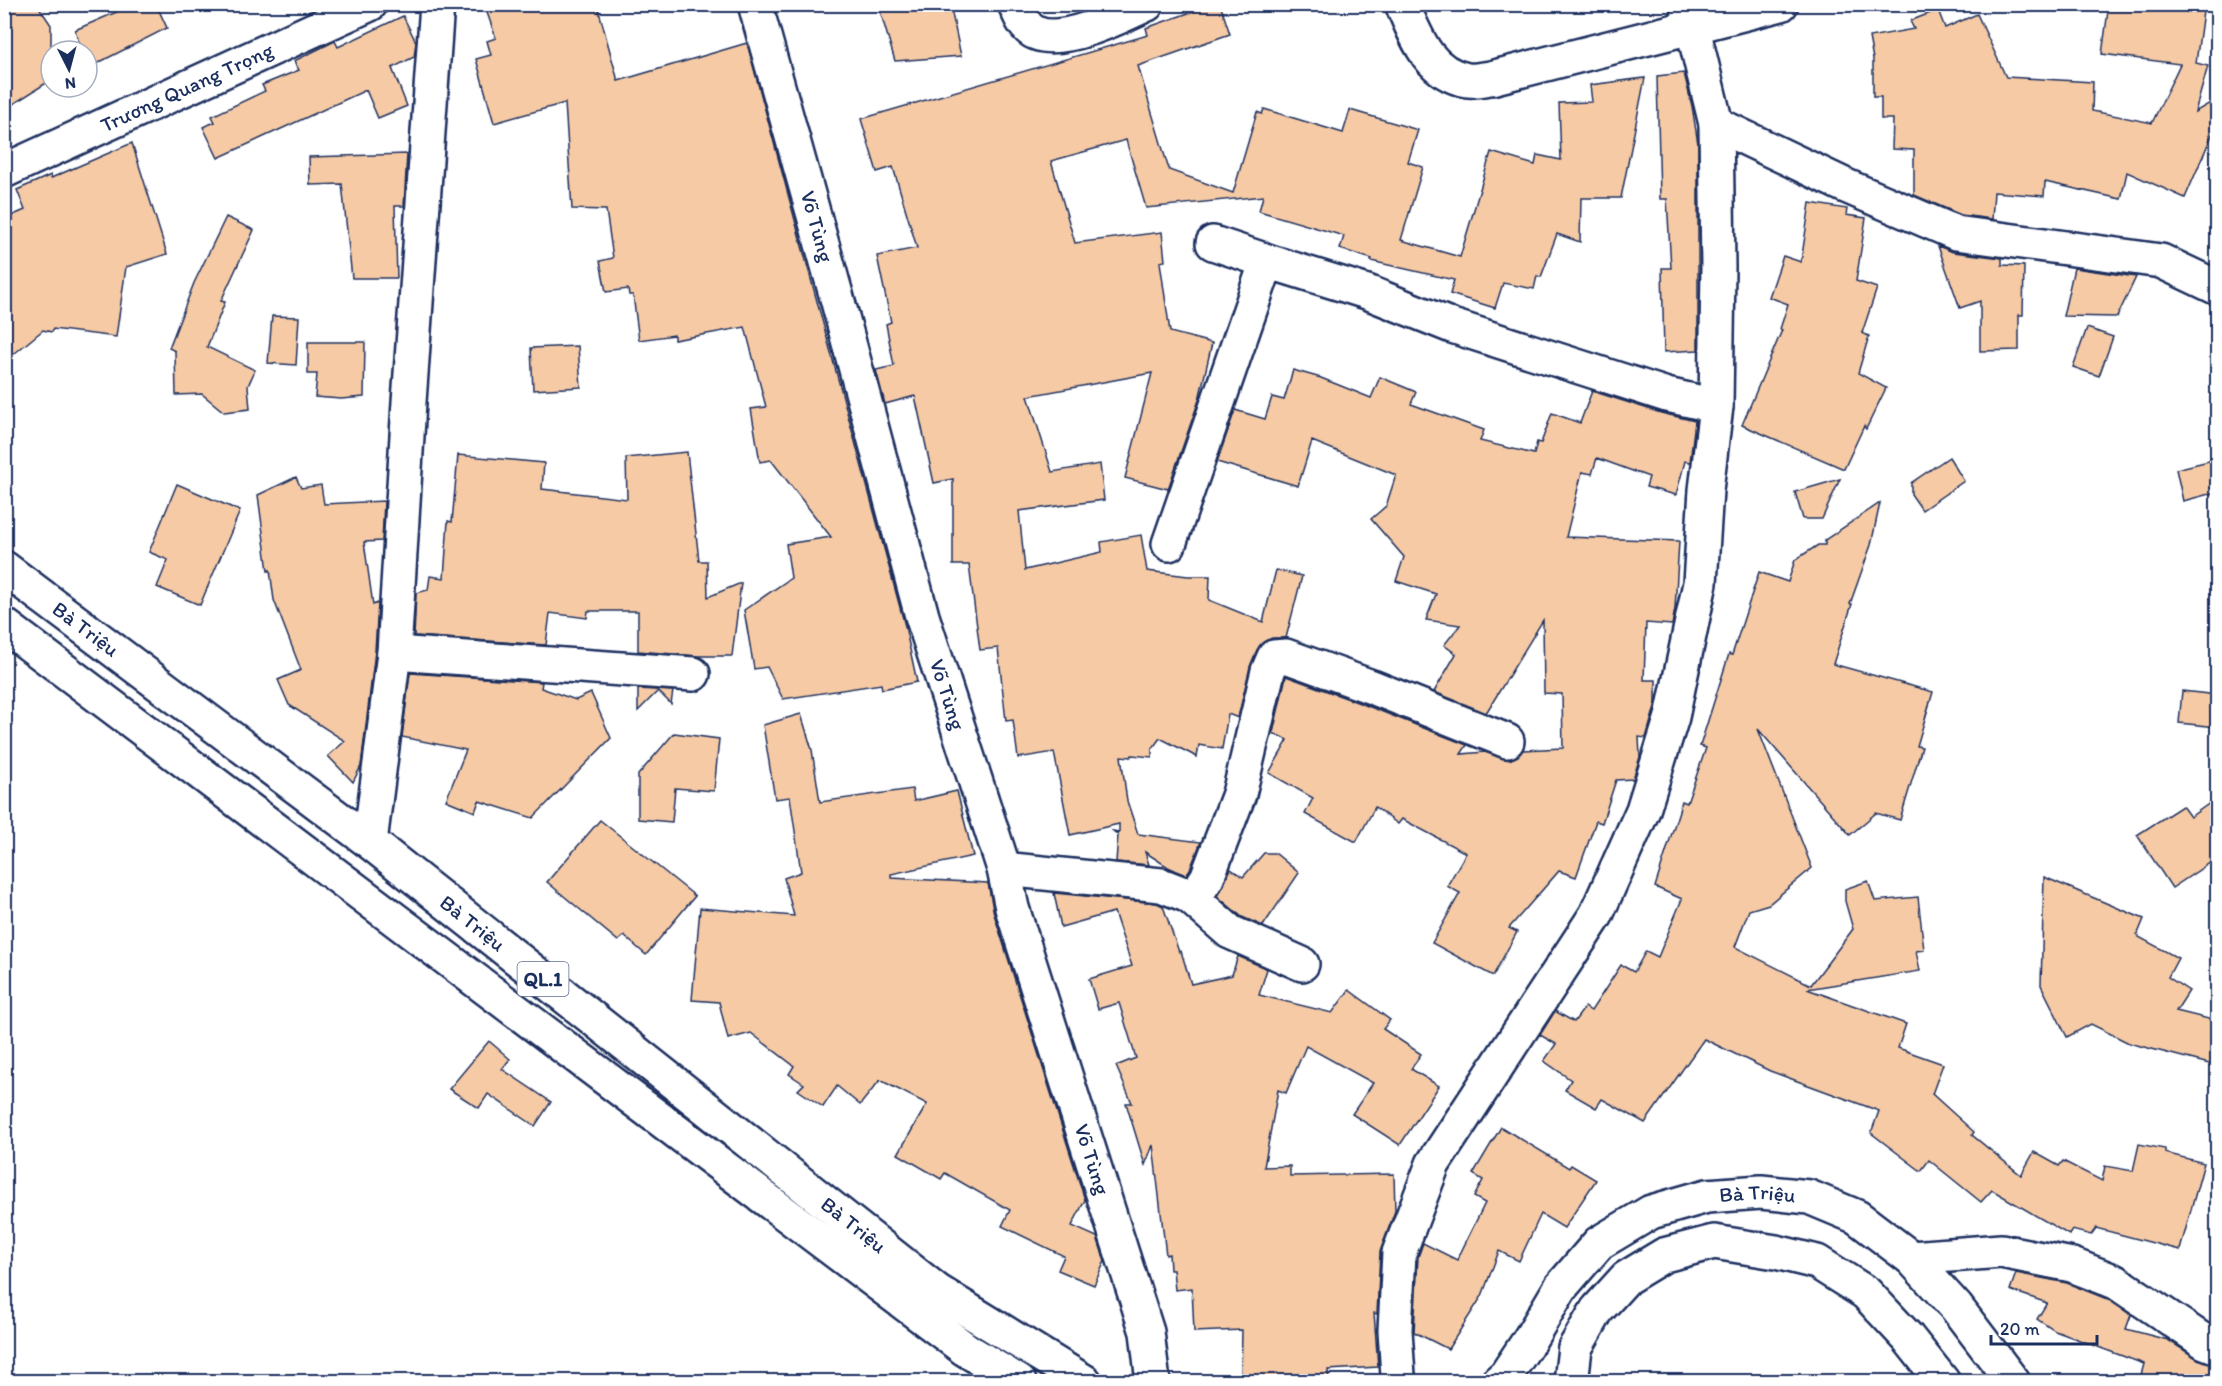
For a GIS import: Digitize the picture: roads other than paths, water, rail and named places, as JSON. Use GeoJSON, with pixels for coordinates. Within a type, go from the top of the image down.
{"type":"FeatureCollection","features":[{"type":"Feature","properties":{"kind":"main road","name":"Trương Quang Trọng"},"geometry":{"type":"LineString","coordinates":[[4,171],[369,4]]}},
{"type":"Feature","properties":{"kind":"main road"},"geometry":{"type":"LineString","coordinates":[[370,842],[394,653],[437,4]]}},
{"type":"Feature","properties":{"kind":"main road","name":"Võ Tùng"},"geometry":{"type":"LineString","coordinates":[[755,4],[922,616],[1004,869],[1016,919],[1147,1332],[1153,1382]]}},
{"type":"Feature","properties":{"kind":"main road"},"geometry":{"type":"LineString","coordinates":[[1015,4],[1026,26],[1038,34],[1053,35],[1096,27],[1147,4]]}},
{"type":"Feature","properties":{"kind":"main road"},"geometry":{"type":"LineString","coordinates":[[1402,4],[1420,46],[1431,61],[1448,74],[1468,80],[1491,78],[1691,16],[1781,4]]}},
{"type":"Feature","properties":{"kind":"main road"},"geometry":{"type":"LineString","coordinates":[[1400,1382],[1395,1330],[1399,1253],[1433,1164],[1596,915],[1643,810],[1672,717],[1700,583],[1706,490],[1716,406],[1718,267],[1716,124],[1691,16]]}},
{"type":"Feature","properties":{"kind":"main road"},"geometry":{"type":"LineString","coordinates":[[1716,124],[1846,186],[1956,232],[2161,261],[2217,288]]}},
{"type":"Feature","properties":{"kind":"main road"},"geometry":{"type":"LineString","coordinates":[[1213,243],[1367,292],[1452,326],[1667,395],[1716,406]]}},
{"type":"Feature","properties":{"kind":"main road"},"geometry":{"type":"LineString","coordinates":[[1169,544],[1267,261]]}},
{"type":"Feature","properties":{"kind":"main road","name":"Bà Triệu"},"geometry":{"type":"LineString","coordinates":[[4,568],[370,842],[937,1291],[1085,1382]]}},
{"type":"Feature","properties":{"kind":"main road","name":"Bà Triệu"},"geometry":{"type":"LineString","coordinates":[[4,625],[965,1349],[1019,1382]]}},
{"type":"Feature","properties":{"kind":"main road"},"geometry":{"type":"LineString","coordinates":[[394,653],[693,674]]}},
{"type":"Feature","properties":{"kind":"main road"},"geometry":{"type":"LineString","coordinates":[[1189,896],[1201,887],[1207,878],[1239,794],[1268,671],[1274,657],[1286,656],[1372,687],[1507,741]]}},
{"type":"Feature","properties":{"kind":"main road"},"geometry":{"type":"LineString","coordinates":[[1004,869],[1161,885],[1189,896],[1230,932],[1302,964]]}},
{"type":"Feature","properties":{"kind":"main road","name":"Bà Triệu"},"geometry":{"type":"LineString","coordinates":[[1527,1382],[1530,1339],[1561,1287],[1599,1243],[1651,1212],[1707,1196],[1761,1192],[1809,1197],[1857,1217],[1911,1258],[1956,1307],[2013,1382]]}},
{"type":"Feature","properties":{"kind":"main road"},"geometry":{"type":"LineString","coordinates":[[1571,1382],[1575,1348],[1597,1310],[1626,1278],[1664,1255],[1713,1242],[1776,1252],[1817,1262],[1827,1268],[1866,1293],[1908,1338],[1943,1382]]}},
{"type":"Feature","properties":{"kind":"main road"},"geometry":{"type":"LineString","coordinates":[[1911,1258],[2001,1251],[2072,1265],[2116,1282],[2205,1342],[2217,1347]]}},
{"type":"Feature","properties":{"kind":"main road"},"geometry":{"type":"LineString","coordinates":[[1498,1382],[1506,1375],[1530,1339]]}}]}
